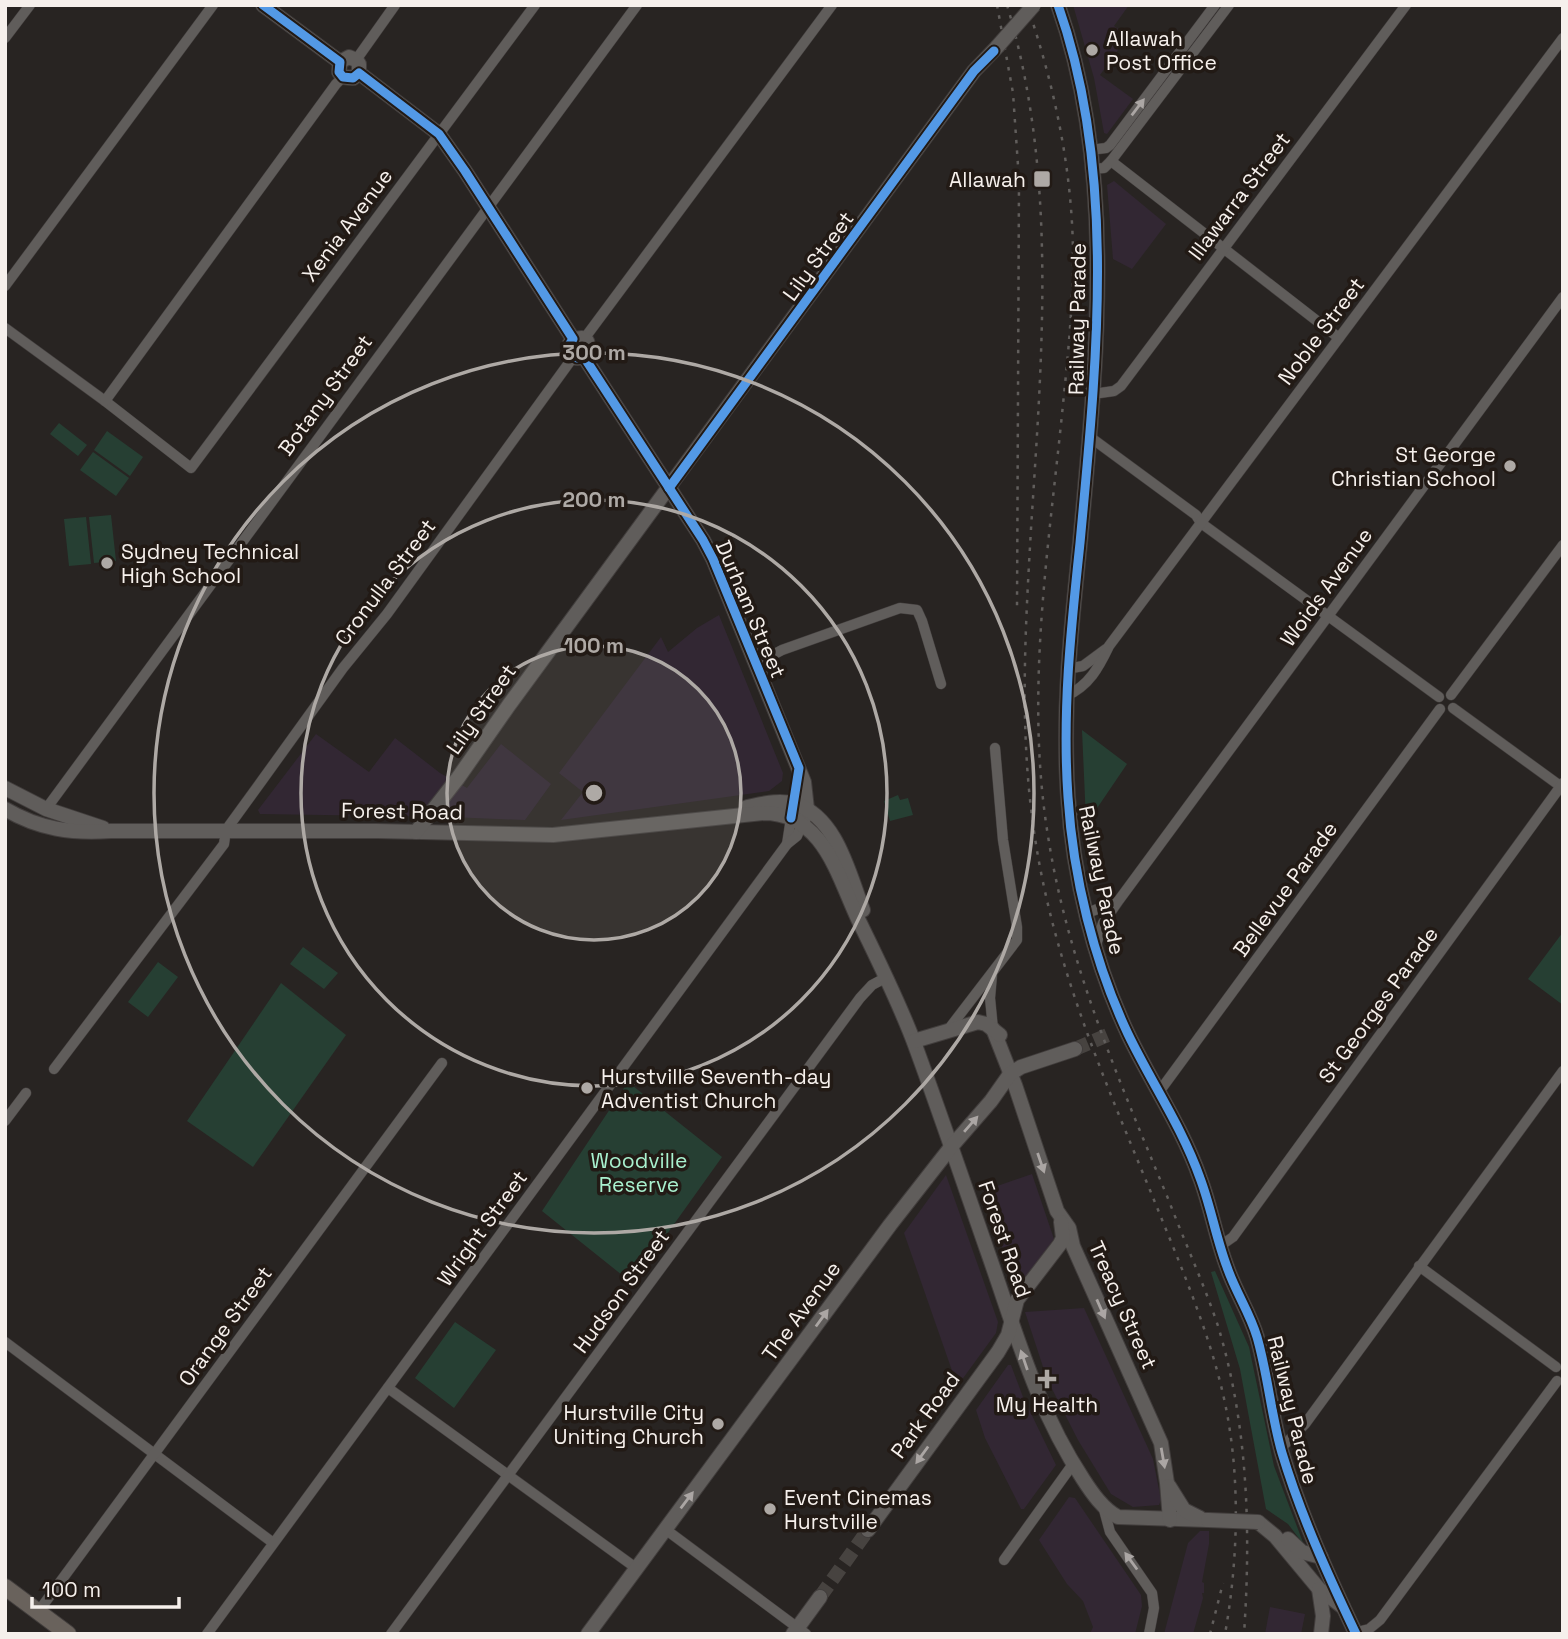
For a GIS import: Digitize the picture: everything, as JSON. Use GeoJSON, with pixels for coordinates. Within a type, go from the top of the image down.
{"type":"FeatureCollection","features":[{"type":"Feature","properties":{"kind":"main road"},"geometry":{"type":"LineString","coordinates":[[5,1587],[68,1634]]}},
{"type":"Feature","properties":{"kind":"street"},"geometry":{"type":"LineString","coordinates":[[5,38],[30,5]]}},
{"type":"Feature","properties":{"kind":"street"},"geometry":{"type":"LineString","coordinates":[[5,286],[213,5]]}},
{"type":"Feature","properties":{"kind":"street"},"geometry":{"type":"LineString","coordinates":[[263,5],[340,62]]}},
{"type":"Feature","properties":{"kind":"street"},"geometry":{"type":"LineString","coordinates":[[340,62],[339,72],[350,79],[395,5]]}},
{"type":"Feature","properties":{"kind":"street","name":"Xenia Avenue"},"geometry":{"type":"LineString","coordinates":[[105,401],[191,468],[535,5]]}},
{"type":"Feature","properties":{"kind":"street","name":"Botany Street"},"geometry":{"type":"LineString","coordinates":[[46,809],[637,5]]}},
{"type":"Feature","properties":{"kind":"street"},"geometry":{"type":"LineString","coordinates":[[579,356],[569,348],[579,339],[832,5]]}},
{"type":"Feature","properties":{"kind":"street","name":"Lily Street"},"geometry":{"type":"LineString","coordinates":[[416,832],[974,71],[1034,5]]}},
{"type":"Feature","properties":{"kind":"street","name":"Railway Parade"},"geometry":{"type":"LineString","coordinates":[[1058,5],[1073,56],[1090,150],[1098,291],[1090,437],[1067,669],[1068,800],[1075,855],[1096,945],[1126,1028],[1192,1157],[1230,1275],[1256,1334],[1281,1448],[1292,1483],[1355,1633]]}},
{"type":"Feature","properties":{"kind":"street"},"geometry":{"type":"LineString","coordinates":[[1090,150],[1106,148],[1215,5]]}},
{"type":"Feature","properties":{"kind":"street"},"geometry":{"type":"LineString","coordinates":[[1091,169],[1104,168],[1111,161],[1229,5]]}},
{"type":"Feature","properties":{"kind":"street","name":"Illawarra Street"},"geometry":{"type":"LineString","coordinates":[[1093,394],[1114,391],[1121,386],[1406,5]]}},
{"type":"Feature","properties":{"kind":"street","name":"Noble Street"},"geometry":{"type":"LineString","coordinates":[[1066,696],[1091,678],[1109,646],[1563,38]]}},
{"type":"Feature","properties":{"kind":"street"},"geometry":{"type":"LineString","coordinates":[[340,62],[349,57],[357,67],[439,134],[579,339]]}},
{"type":"Feature","properties":{"kind":"street"},"geometry":{"type":"LineString","coordinates":[[5,328],[105,401],[336,84],[344,77]]}},
{"type":"Feature","properties":{"kind":"street"},"geometry":{"type":"LineString","coordinates":[[1106,148],[1111,161],[1339,338]]}},
{"type":"Feature","properties":{"kind":"street","name":"Woids Avenue"},"geometry":{"type":"LineString","coordinates":[[1096,945],[1103,923],[1119,900],[1563,297]]}},
{"type":"Feature","properties":{"kind":"street","name":"Durham Street"},"geometry":{"type":"LineString","coordinates":[[579,356],[709,550],[799,768],[800,806],[797,821]]}},
{"type":"Feature","properties":{"kind":"street","name":"Cronulla Street"},"geometry":{"type":"LineString","coordinates":[[54,1069],[224,844],[226,830],[579,356]]}},
{"type":"Feature","properties":{"kind":"street"},"geometry":{"type":"LineString","coordinates":[[1090,437],[1196,515],[1201,523],[1439,697]]}},
{"type":"Feature","properties":{"kind":"street"},"geometry":{"type":"LineString","coordinates":[[1451,695],[1563,545]]}},
{"type":"Feature","properties":{"kind":"street"},"geometry":{"type":"LineString","coordinates":[[756,664],[782,650],[900,608],[911,608],[917,610],[922,621],[941,684]]}},
{"type":"Feature","properties":{"kind":"street","name":"Noble Street"},"geometry":{"type":"LineString","coordinates":[[1067,669],[1083,666],[1109,646]]}},
{"type":"Feature","properties":{"kind":"street"},"geometry":{"type":"LineString","coordinates":[[1443,694],[1451,695],[1455,702],[1453,708],[1448,711],[1440,709],[1437,702],[1439,697],[1443,694]]}},
{"type":"Feature","properties":{"kind":"street"},"geometry":{"type":"LineString","coordinates":[[1453,708],[1562,786]]}},
{"type":"Feature","properties":{"kind":"street","name":"Bellevue Parade"},"geometry":{"type":"LineString","coordinates":[[1159,1092],[1440,709]]}},
{"type":"Feature","properties":{"kind":"street"},"geometry":{"type":"LineString","coordinates":[[944,1031],[992,975],[1017,940],[1003,840],[995,748]]}},
{"type":"Feature","properties":{"kind":"street","name":"St Georges Parade"},"geometry":{"type":"LineString","coordinates":[[1220,1246],[1233,1237],[1562,786]]}},
{"type":"Feature","properties":{"kind":"street","name":"Forest Road"},"geometry":{"type":"LineString","coordinates":[[5,788],[46,809],[111,831]]}},
{"type":"Feature","properties":{"kind":"street","name":"Forest Road"},"geometry":{"type":"LineString","coordinates":[[691,820],[765,803],[800,806],[819,818],[831,833],[914,1041],[1032,1385],[1073,1464],[1103,1505],[1110,1532],[1152,1593],[1154,1608],[1149,1634]]}},
{"type":"Feature","properties":{"kind":"street","name":"Forest Road"},"geometry":{"type":"LineString","coordinates":[[5,809],[55,830],[82,833],[226,830],[553,835],[776,813],[797,821],[815,834],[822,844],[887,977]]}},
{"type":"Feature","properties":{"kind":"street","name":"Wright Street"},"geometry":{"type":"LineString","coordinates":[[207,1634],[787,844],[797,821]]}},
{"type":"Feature","properties":{"kind":"street"},"geometry":{"type":"LineString","coordinates":[[1087,913],[1119,900]]}},
{"type":"Feature","properties":{"kind":"street"},"geometry":{"type":"LineString","coordinates":[[992,975],[993,1030]]}},
{"type":"Feature","properties":{"kind":"street","name":"Hudson Street"},"geometry":{"type":"LineString","coordinates":[[391,1634],[866,990],[887,977]]}},
{"type":"Feature","properties":{"kind":"street"},"geometry":{"type":"LineString","coordinates":[[970,999],[982,1000],[992,1007]]}},
{"type":"Feature","properties":{"kind":"street"},"geometry":{"type":"LineString","coordinates":[[904,1019],[921,1029],[944,1031]]}},
{"type":"Feature","properties":{"kind":"street"},"geometry":{"type":"LineString","coordinates":[[914,1041],[978,1022],[986,1024],[1005,1040],[1016,1059],[1040,1062]]}},
{"type":"Feature","properties":{"kind":"street"},"geometry":{"type":"LineString","coordinates":[[1110,1034],[1126,1028]]}},
{"type":"Feature","properties":{"kind":"street","name":"Treacy Street"},"geometry":{"type":"LineString","coordinates":[[993,1030],[1057,1211],[1069,1228],[1073,1246],[1157,1433],[1167,1483],[1170,1520]]}},
{"type":"Feature","properties":{"kind":"street"},"geometry":{"type":"LineString","coordinates":[[1010,1074],[1021,1067],[1075,1049]]}},
{"type":"Feature","properties":{"kind":"street"},"geometry":{"type":"LineString","coordinates":[[1024,1115],[1022,1081],[1026,1072],[1040,1062]]}},
{"type":"Feature","properties":{"kind":"street","name":"Orange Street"},"geometry":{"type":"LineString","coordinates":[[38,1612],[442,1063]]}},
{"type":"Feature","properties":{"kind":"street"},"geometry":{"type":"LineString","coordinates":[[1281,1448],[1305,1424],[1563,1072]]}},
{"type":"Feature","properties":{"kind":"street","name":"The Avenue"},"geometry":{"type":"LineString","coordinates":[[588,1634],[890,1225],[1010,1074]]}},
{"type":"Feature","properties":{"kind":"street"},"geometry":{"type":"LineString","coordinates":[[5,1121],[26,1093]]}},
{"type":"Feature","properties":{"kind":"street"},"geometry":{"type":"LineString","coordinates":[[991,1101],[1012,1100],[1024,1115]]}},
{"type":"Feature","properties":{"kind":"street","name":"Park Road"},"geometry":{"type":"LineString","coordinates":[[868,1530],[998,1352],[1008,1335],[1020,1295],[1060,1244],[1063,1230],[1057,1211]]}},
{"type":"Feature","properties":{"kind":"street"},"geometry":{"type":"LineString","coordinates":[[1350,1634],[1369,1629],[1380,1620],[1560,1382],[1553,1375],[1559,1366],[1419,1266]]}},
{"type":"Feature","properties":{"kind":"street"},"geometry":{"type":"LineString","coordinates":[[5,1342],[272,1542]]}},
{"type":"Feature","properties":{"kind":"street"},"geometry":{"type":"LineString","coordinates":[[388,1388],[636,1568]]}},
{"type":"Feature","properties":{"kind":"street"},"geometry":{"type":"LineString","coordinates":[[1004,1560],[1073,1464]]}},
{"type":"Feature","properties":{"kind":"street"},"geometry":{"type":"LineString","coordinates":[[1167,1483],[1184,1510],[1208,1520]]}},
{"type":"Feature","properties":{"kind":"street"},"geometry":{"type":"LineString","coordinates":[[1103,1505],[1118,1517],[1258,1522],[1275,1526],[1302,1552],[1321,1557]]}},
{"type":"Feature","properties":{"kind":"street"},"geometry":{"type":"LineString","coordinates":[[1258,1522],[1275,1536],[1319,1589],[1344,1608]]}},
{"type":"Feature","properties":{"kind":"street"},"geometry":{"type":"LineString","coordinates":[[665,1529],[799,1632],[820,1597]]}},
{"type":"Feature","properties":{"kind":"street"},"geometry":{"type":"LineString","coordinates":[[1319,1589],[1323,1615],[1321,1634]]}},
{"type":"Feature","properties":{"kind":"shaded area"},"geometry":{"type":"Polygon","coordinates":[[[1073,5],[1129,5],[1114,26],[1128,36],[1100,75],[1133,99],[1107,134],[1104,133],[1094,78],[1073,5]]]}},
{"type":"Feature","properties":{"kind":"shaded area"},"geometry":{"type":"Polygon","coordinates":[[[1114,181],[1166,224],[1132,269],[1113,259],[1107,185],[1114,181]]]}},
{"type":"Feature","properties":{"kind":"shaded area"},"geometry":{"type":"Polygon","coordinates":[[[719,615],[783,773],[782,781],[769,791],[561,820],[583,792],[559,773],[661,637],[668,652],[697,628],[719,615]]]}},
{"type":"Feature","properties":{"kind":"shaded area"},"geometry":{"type":"Polygon","coordinates":[[[316,734],[369,772],[395,738],[440,773],[467,788],[501,744],[551,784],[525,820],[260,814],[258,810],[316,734]]]}},
{"type":"Feature","properties":{"kind":"shaded area"},"geometry":{"type":"Polygon","coordinates":[[[1032,1174],[1054,1239],[1017,1290],[983,1191],[1032,1174]]]}},
{"type":"Feature","properties":{"kind":"shaded area"},"geometry":{"type":"Polygon","coordinates":[[[946,1175],[998,1322],[996,1333],[961,1381],[956,1382],[904,1233],[946,1175]]]}},
{"type":"Feature","properties":{"kind":"shaded area"},"geometry":{"type":"Polygon","coordinates":[[[1084,1308],[1153,1459],[1161,1500],[1159,1505],[1133,1507],[1111,1494],[1078,1440],[1047,1379],[1025,1312],[1084,1308]]]}},
{"type":"Feature","properties":{"kind":"shaded area"},"geometry":{"type":"Polygon","coordinates":[[[1008,1365],[1011,1365],[1023,1397],[1056,1465],[1024,1509],[1021,1509],[985,1438],[976,1410],[1008,1365]]]}},
{"type":"Feature","properties":{"kind":"shaded area"},"geometry":{"type":"Polygon","coordinates":[[[1069,1497],[1075,1498],[1141,1595],[1142,1606],[1135,1634],[1090,1634],[1093,1627],[1083,1601],[1067,1584],[1039,1540],[1069,1497]]]}},
{"type":"Feature","properties":{"kind":"shaded area"},"geometry":{"type":"Polygon","coordinates":[[[1200,1531],[1209,1531],[1209,1544],[1202,1582],[1204,1593],[1193,1634],[1164,1634],[1188,1543],[1200,1531]]]}},
{"type":"Feature","properties":{"kind":"shaded area"},"geometry":{"type":"Polygon","coordinates":[[[1270,1607],[1305,1614],[1301,1634],[1265,1634],[1270,1607]]]}},
{"type":"Feature","properties":{"kind":"green space"},"geometry":{"type":"Polygon","coordinates":[[[59,423],[87,445],[78,456],[50,434],[59,423]]]}},
{"type":"Feature","properties":{"kind":"green space"},"geometry":{"type":"Polygon","coordinates":[[[107,431],[143,457],[130,476],[94,450],[107,431]]]}},
{"type":"Feature","properties":{"kind":"green space"},"geometry":{"type":"Polygon","coordinates":[[[93,452],[129,478],[116,496],[80,470],[93,452]]]}},
{"type":"Feature","properties":{"kind":"green space"},"geometry":{"type":"Polygon","coordinates":[[[111,515],[116,561],[94,563],[89,517],[111,515]]]}},
{"type":"Feature","properties":{"kind":"green space"},"geometry":{"type":"Polygon","coordinates":[[[86,517],[91,564],[69,566],[64,519],[86,517]]]}},
{"type":"Feature","properties":{"kind":"green space"},"geometry":{"type":"Polygon","coordinates":[[[1082,730],[1127,764],[1087,823],[1086,821],[1082,730]]]}},
{"type":"Feature","properties":{"kind":"green space"},"geometry":{"type":"Polygon","coordinates":[[[898,795],[900,800],[908,798],[913,815],[890,821],[884,801],[898,795]]]}},
{"type":"Feature","properties":{"kind":"green space"},"geometry":{"type":"Polygon","coordinates":[[[1563,932],[1563,1005],[1528,979],[1563,932]]]}},
{"type":"Feature","properties":{"kind":"green space"},"geometry":{"type":"Polygon","coordinates":[[[303,947],[338,973],[324,989],[290,964],[303,947]]]}},
{"type":"Feature","properties":{"kind":"green space"},"geometry":{"type":"Polygon","coordinates":[[[158,962],[178,977],[148,1017],[128,1002],[158,962]]]}},
{"type":"Feature","properties":{"kind":"green space"},"geometry":{"type":"Polygon","coordinates":[[[281,983],[346,1035],[253,1167],[187,1121],[281,983]]]}},
{"type":"Feature","properties":{"kind":"green space","name":"Woodville Reserve"},"geometry":{"type":"Polygon","coordinates":[[[628,1082],[722,1157],[632,1283],[542,1211],[628,1082]]]}},
{"type":"Feature","properties":{"kind":"green space"},"geometry":{"type":"Polygon","coordinates":[[[1215,1271],[1249,1347],[1274,1466],[1304,1545],[1288,1524],[1266,1509],[1240,1369],[1211,1272],[1215,1271]]]}},
{"type":"Feature","properties":{"kind":"green space"},"geometry":{"type":"Polygon","coordinates":[[[455,1322],[496,1350],[454,1408],[415,1378],[455,1322]]]}},
{"type":"Feature","properties":{"kind":"tunnel"},"geometry":{"type":"LineString","coordinates":[[1075,1049],[1110,1034]]}},
{"type":"Feature","properties":{"kind":"tunnel"},"geometry":{"type":"LineString","coordinates":[[820,1597],[868,1530]]}},
{"type":"Feature","properties":{"kind":"railway"},"geometry":{"type":"LineString","coordinates":[[997,5],[1013,93],[1019,180],[1017,609]]}},
{"type":"Feature","properties":{"kind":"railway"},"geometry":{"type":"LineString","coordinates":[[1007,5],[1023,69],[1034,134],[1040,200],[1042,332],[1025,684],[1027,761],[1035,838],[1044,885],[1068,976],[1116,1108],[1197,1308],[1223,1396],[1229,1425],[1236,1503],[1232,1582],[1225,1634]]}},
{"type":"Feature","properties":{"kind":"railway"},"geometry":{"type":"LineString","coordinates":[[1027,5],[1060,127],[1069,189],[1073,252],[1069,340],[1046,560],[1039,670],[1038,726],[1048,836],[1068,931],[1082,977],[1132,1112],[1207,1295],[1228,1363],[1236,1401],[1245,1478],[1247,1556],[1244,1634]]}},
{"type":"Feature","properties":{"kind":"railway"},"geometry":{"type":"LineString","coordinates":[[1210,1634],[1223,1583]]}},
{"type":"Feature","properties":{"kind":"cycle path"},"geometry":{"type":"LineString","coordinates":[[263,5],[340,62],[339,72],[343,77],[353,78],[359,73],[439,134],[465,171],[573,339],[569,345],[571,354],[577,358],[584,357],[713,559],[799,768],[791,818]]}},
{"type":"Feature","properties":{"kind":"cycle path"},"geometry":{"type":"LineString","coordinates":[[1058,5],[1077,70],[1089,136],[1096,204],[1098,272],[1092,409],[1071,638],[1066,733],[1068,797],[1080,888],[1095,948],[1116,1006],[1193,1159],[1227,1267],[1257,1337],[1278,1439],[1289,1476],[1335,1590],[1356,1634]]}},
{"type":"Feature","properties":{"kind":"cycle path"},"geometry":{"type":"LineString","coordinates":[[669,488],[974,71],[994,51]]}},
{"type":"Feature","properties":{"kind":"place","name":"Allawah Post Office"},"geometry":{"type":"Point","coordinates":[1092,50]}},
{"type":"Feature","properties":{"kind":"place","name":"Allawah"},"geometry":{"type":"Point","coordinates":[1042,179]}},
{"type":"Feature","properties":{"kind":"place","name":"St George Christian School"},"geometry":{"type":"Point","coordinates":[1510,466]}},
{"type":"Feature","properties":{"kind":"place","name":"Sydney Technical High School"},"geometry":{"type":"Point","coordinates":[107,563]}},
{"type":"Feature","properties":{"kind":"place","name":"Hurstville Seventh-day Adventist Church"},"geometry":{"type":"Point","coordinates":[587,1088]}},
{"type":"Feature","properties":{"kind":"place","name":"My Health"},"geometry":{"type":"Point","coordinates":[1047,1379]}},
{"type":"Feature","properties":{"kind":"place","name":"Hurstville City Uniting Church"},"geometry":{"type":"Point","coordinates":[718,1424]}},
{"type":"Feature","properties":{"kind":"place","name":"Event Cinemas Hurstville"},"geometry":{"type":"Point","coordinates":[770,1509]}}]}
